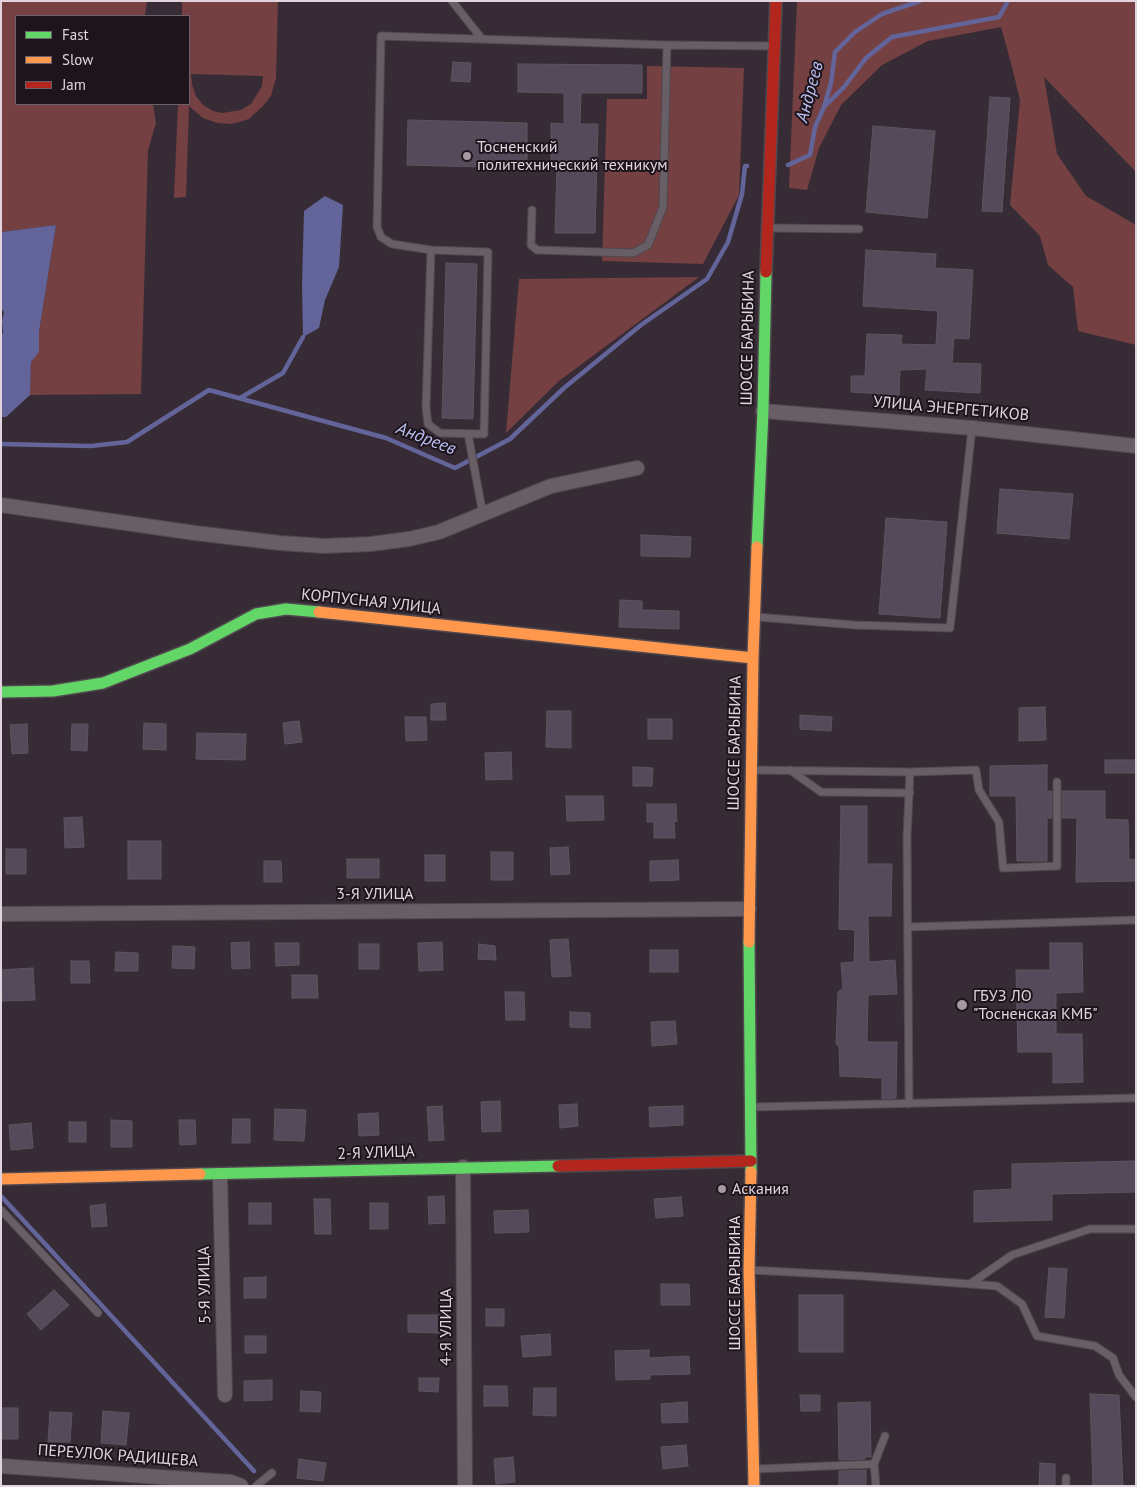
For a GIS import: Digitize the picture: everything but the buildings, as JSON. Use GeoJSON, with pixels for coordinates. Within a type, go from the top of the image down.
{"type":"FeatureCollection","features":[{"type":"Feature","properties":{"kind":"street","name":"ШОССЕ БАРЫБИНА"},"geometry":{"type":"LineString","coordinates":[[754,1486],[750,1270],[749,908],[751,770],[771,88],[776,1]]}},
{"type":"Feature","properties":{"kind":"street","name":"УЛИЦА ЭНЕРГЕТИКОВ"},"geometry":{"type":"LineString","coordinates":[[763,411],[972,428],[1136,446]]}},
{"type":"Feature","properties":{"kind":"street"},"geometry":{"type":"LineString","coordinates":[[1,506],[280,543],[325,546],[371,544],[409,540],[439,532],[552,486],[637,468]]}},
{"type":"Feature","properties":{"kind":"street","name":"КОРПУСНАЯ УЛИЦА"},"geometry":{"type":"LineString","coordinates":[[1,692],[53,691],[103,683],[190,649],[256,614],[286,610],[753,658]]}},
{"type":"Feature","properties":{"kind":"street","name":"3-Я УЛИЦА"},"geometry":{"type":"LineString","coordinates":[[1,914],[749,908]]}},
{"type":"Feature","properties":{"kind":"street","name":"2-Я УЛИЦА"},"geometry":{"type":"LineString","coordinates":[[1,1179],[751,1161]]}},
{"type":"Feature","properties":{"kind":"street","name":"4-Я УЛИЦА"},"geometry":{"type":"LineString","coordinates":[[463,1167],[465,1486]]}},
{"type":"Feature","properties":{"kind":"street","name":"5-Я УЛИЦА"},"geometry":{"type":"LineString","coordinates":[[220,1175],[225,1395]]}},
{"type":"Feature","properties":{"kind":"street","name":"ПЕРЕУЛОК РАДИЩЕВА"},"geometry":{"type":"LineString","coordinates":[[1,1466],[236,1484]]}},
{"type":"Feature","properties":{"kind":"lane"},"geometry":{"type":"LineString","coordinates":[[452,1],[482,39]]}},
{"type":"Feature","properties":{"kind":"lane"},"geometry":{"type":"LineString","coordinates":[[432,250],[426,407],[428,424],[440,433],[484,434],[488,252],[432,250],[392,244],[380,237],[377,228],[381,36],[667,45],[774,46]]}},
{"type":"Feature","properties":{"kind":"lane"},"geometry":{"type":"LineString","coordinates":[[532,210],[531,245],[537,250],[633,253],[648,245],[663,207],[667,45]]}},
{"type":"Feature","properties":{"kind":"lane"},"geometry":{"type":"LineString","coordinates":[[767,228],[859,230]]}},
{"type":"Feature","properties":{"kind":"lane"},"geometry":{"type":"LineString","coordinates":[[756,617],[855,625],[950,628],[972,428]]}},
{"type":"Feature","properties":{"kind":"lane"},"geometry":{"type":"LineString","coordinates":[[468,434],[483,514]]}},
{"type":"Feature","properties":{"kind":"lane"},"geometry":{"type":"LineString","coordinates":[[751,770],[910,772],[976,770],[979,790],[999,822],[1003,868],[1057,866],[1057,782]]}},
{"type":"Feature","properties":{"kind":"lane"},"geometry":{"type":"LineString","coordinates":[[789,770],[821,792],[910,793]]}},
{"type":"Feature","properties":{"kind":"lane"},"geometry":{"type":"LineString","coordinates":[[909,1104],[907,836],[910,772]]}},
{"type":"Feature","properties":{"kind":"lane"},"geometry":{"type":"LineString","coordinates":[[908,927],[1136,920]]}},
{"type":"Feature","properties":{"kind":"lane"},"geometry":{"type":"LineString","coordinates":[[750,1108],[1136,1098]]}},
{"type":"Feature","properties":{"kind":"lane"},"geometry":{"type":"LineString","coordinates":[[1,1210],[98,1313]]}},
{"type":"Feature","properties":{"kind":"lane"},"geometry":{"type":"LineString","coordinates":[[970,1284],[1012,1255],[1090,1229],[1136,1229]]}},
{"type":"Feature","properties":{"kind":"lane"},"geometry":{"type":"LineString","coordinates":[[750,1270],[997,1286],[1022,1304],[1037,1336],[1095,1346],[1114,1358],[1119,1374],[1136,1397]]}},
{"type":"Feature","properties":{"kind":"lane"},"geometry":{"type":"LineString","coordinates":[[876,1486],[874,1464],[885,1436]]}},
{"type":"Feature","properties":{"kind":"lane"},"geometry":{"type":"LineString","coordinates":[[754,1469],[874,1464]]}},
{"type":"Feature","properties":{"kind":"lane"},"geometry":{"type":"LineString","coordinates":[[256,1486],[272,1472]]}},
{"type":"Feature","properties":{"kind":"shaded area"},"geometry":{"type":"Polygon","coordinates":[[[1,1],[147,1],[145,15],[15,15],[15,105],[153,105],[156,123],[148,150],[141,394],[30,395],[31,362],[39,351],[39,332],[56,225],[1,232],[1,1]]]}},
{"type":"Feature","properties":{"kind":"shaded area"},"geometry":{"type":"Polygon","coordinates":[[[182,1],[278,1],[276,78],[271,96],[249,119],[232,124],[217,123],[203,118],[189,106],[186,197],[174,198],[178,105],[190,105],[190,15],[182,15],[182,1]],[[191,74],[196,96],[203,105],[213,111],[222,113],[241,110],[251,104],[262,86],[263,76],[191,74]]]}},
{"type":"Feature","properties":{"kind":"shaded area"},"geometry":{"type":"Polygon","coordinates":[[[797,1],[1136,1],[1136,172],[1044,77],[1057,154],[1086,196],[1136,225],[1136,345],[1078,331],[1073,287],[1048,265],[1040,236],[1010,205],[1020,100],[1001,27],[928,41],[882,65],[841,105],[819,148],[807,190],[789,188],[797,1]]]}},
{"type":"Feature","properties":{"kind":"shaded area"},"geometry":{"type":"Polygon","coordinates":[[[647,66],[744,68],[739,195],[703,264],[602,261],[607,99],[647,99],[647,66]]]}},
{"type":"Feature","properties":{"kind":"shaded area"},"geometry":{"type":"Polygon","coordinates":[[[699,277],[559,381],[506,433],[519,279],[699,277]]]}},
{"type":"Feature","properties":{"kind":"water"},"geometry":{"type":"Polygon","coordinates":[[[325,196],[343,205],[339,267],[325,300],[319,328],[303,337],[304,211],[325,196]]]}},
{"type":"Feature","properties":{"kind":"water"},"geometry":{"type":"Polygon","coordinates":[[[56,225],[39,332],[39,352],[31,362],[30,395],[6,417],[1,417],[1,335],[3,333],[2,321],[4,312],[1,308],[1,232],[56,225]]]}},
{"type":"Feature","properties":{"kind":"waterway","name":"Андреев"},"geometry":{"type":"LineString","coordinates":[[788,165],[810,155],[815,127],[824,107],[831,83],[835,52],[855,32],[882,14],[920,1]]}},
{"type":"Feature","properties":{"kind":"waterway"},"geometry":{"type":"LineString","coordinates":[[825,106],[844,87],[866,58],[892,37],[999,17],[1008,1]]}},
{"type":"Feature","properties":{"kind":"waterway","name":"Андреев"},"geometry":{"type":"LineString","coordinates":[[1,444],[91,446],[127,442],[209,390],[386,438],[455,468],[510,439],[564,388],[641,325],[707,279],[728,242],[742,194],[745,166],[747,166]]}},
{"type":"Feature","properties":{"kind":"waterway"},"geometry":{"type":"LineString","coordinates":[[240,398],[283,373],[303,337]]}},
{"type":"Feature","properties":{"kind":"waterway"},"geometry":{"type":"LineString","coordinates":[[1,1196],[254,1471]]}},
{"type":"Feature","properties":{"kind":"traffic: fast"},"geometry":{"type":"LineString","coordinates":[[757,547],[763,411],[766,272]]}},
{"type":"Feature","properties":{"kind":"traffic: fast"},"geometry":{"type":"LineString","coordinates":[[1,692],[53,691],[103,683],[190,649],[256,614],[286,609],[319,612]]}},
{"type":"Feature","properties":{"kind":"traffic: fast"},"geometry":{"type":"LineString","coordinates":[[749,942],[751,1172]]}},
{"type":"Feature","properties":{"kind":"traffic: fast"},"geometry":{"type":"LineString","coordinates":[[200,1174],[558,1166]]}},
{"type":"Feature","properties":{"kind":"traffic: slow"},"geometry":{"type":"LineString","coordinates":[[749,942],[753,658],[757,547]]}},
{"type":"Feature","properties":{"kind":"traffic: slow"},"geometry":{"type":"LineString","coordinates":[[319,612],[753,658]]}},
{"type":"Feature","properties":{"kind":"traffic: slow"},"geometry":{"type":"LineString","coordinates":[[751,1172],[749,1270],[754,1486]]}},
{"type":"Feature","properties":{"kind":"traffic: slow"},"geometry":{"type":"LineString","coordinates":[[1,1179],[200,1174]]}},
{"type":"Feature","properties":{"kind":"traffic: jam"},"geometry":{"type":"LineString","coordinates":[[766,272],[776,1]]}},
{"type":"Feature","properties":{"kind":"traffic: jam"},"geometry":{"type":"LineString","coordinates":[[558,1166],[751,1161]]}},
{"type":"Feature","properties":{"kind":"place","name":"Тосненский политехнический техникум"},"geometry":{"type":"Point","coordinates":[467,156]}},
{"type":"Feature","properties":{"kind":"place","name":"ГБУЗ ЛО \"Тосненская КМБ\""},"geometry":{"type":"Point","coordinates":[962,1005]}},
{"type":"Feature","properties":{"kind":"place","name":"Аскания"},"geometry":{"type":"Point","coordinates":[722,1189]}}]}
